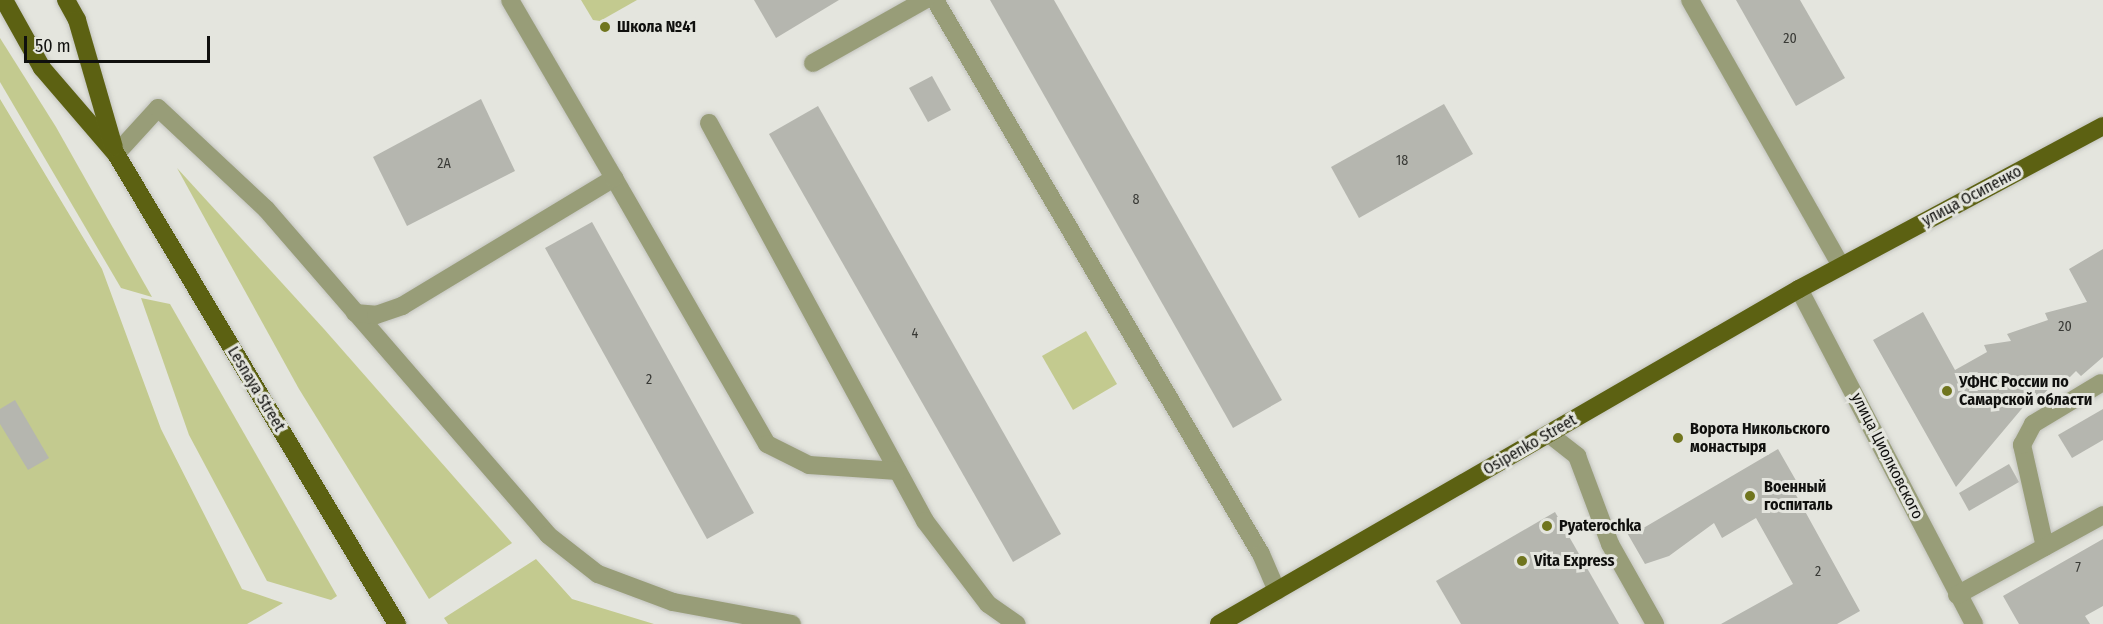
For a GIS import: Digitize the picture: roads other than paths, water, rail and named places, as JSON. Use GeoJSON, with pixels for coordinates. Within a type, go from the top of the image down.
{"type":"FeatureCollection","features":[{"type":"Feature","properties":{"kind":"main road","name":"Lesnaya Street"},"geometry":{"type":"LineString","coordinates":[[4,0],[42,68],[116,154],[397,624]]}},
{"type":"Feature","properties":{"kind":"main road","name":"Lesnaya Street"},"geometry":{"type":"LineString","coordinates":[[66,0],[77,20],[116,154]]}},
{"type":"Feature","properties":{"kind":"main road","name":"улица Осипенко"},"geometry":{"type":"LineString","coordinates":[[1841,266],[2103,126]]}},
{"type":"Feature","properties":{"kind":"main road","name":"Osipenko Street"},"geometry":{"type":"LineString","coordinates":[[1219,624],[1841,266]]}},
{"type":"Feature","properties":{"kind":"street"},"geometry":{"type":"LineString","coordinates":[[510,0],[766,444],[809,465],[898,471]]}},
{"type":"Feature","properties":{"kind":"street"},"geometry":{"type":"LineString","coordinates":[[813,63],[925,0]]}},
{"type":"Feature","properties":{"kind":"street"},"geometry":{"type":"LineString","coordinates":[[935,0],[1261,554],[1276,591]]}},
{"type":"Feature","properties":{"kind":"street"},"geometry":{"type":"LineString","coordinates":[[1690,0],[1841,266]]}},
{"type":"Feature","properties":{"kind":"street"},"geometry":{"type":"LineString","coordinates":[[116,154],[158,108],[266,209],[548,536],[598,574],[673,602],[792,624]]}},
{"type":"Feature","properties":{"kind":"street"},"geometry":{"type":"LineString","coordinates":[[709,123],[898,471],[956,566],[987,604],[1017,624]]}},
{"type":"Feature","properties":{"kind":"street"},"geometry":{"type":"LineString","coordinates":[[355,313],[376,315],[402,306],[614,178]]}},
{"type":"Feature","properties":{"kind":"street","name":"улица Циолковского"},"geometry":{"type":"LineString","coordinates":[[1799,289],[1974,624]]}},
{"type":"Feature","properties":{"kind":"street"},"geometry":{"type":"LineString","coordinates":[[2045,546],[2022,445],[2033,424],[2101,383]]}},
{"type":"Feature","properties":{"kind":"street"},"geometry":{"type":"LineString","coordinates":[[1549,434],[1577,456],[1610,544],[1655,624]]}},
{"type":"Feature","properties":{"kind":"street"},"geometry":{"type":"LineString","coordinates":[[1957,595],[2103,515]]}},
{"type":"Feature","properties":{"kind":"place","name":"Школа №41"},"geometry":{"type":"Point","coordinates":[605,27]}},
{"type":"Feature","properties":{"kind":"place","name":"УФНС России по Самарской области"},"geometry":{"type":"Point","coordinates":[1947,391]}},
{"type":"Feature","properties":{"kind":"place","name":"Ворота Никольского монастыря"},"geometry":{"type":"Point","coordinates":[1678,438]}},
{"type":"Feature","properties":{"kind":"place","name":"Военный госпиталь"},"geometry":{"type":"Point","coordinates":[1750,496]}},
{"type":"Feature","properties":{"kind":"place","name":"Pyaterochka"},"geometry":{"type":"Point","coordinates":[1547,526]}},
{"type":"Feature","properties":{"kind":"place","name":"Vita Express"},"geometry":{"type":"Point","coordinates":[1522,561]}}]}
